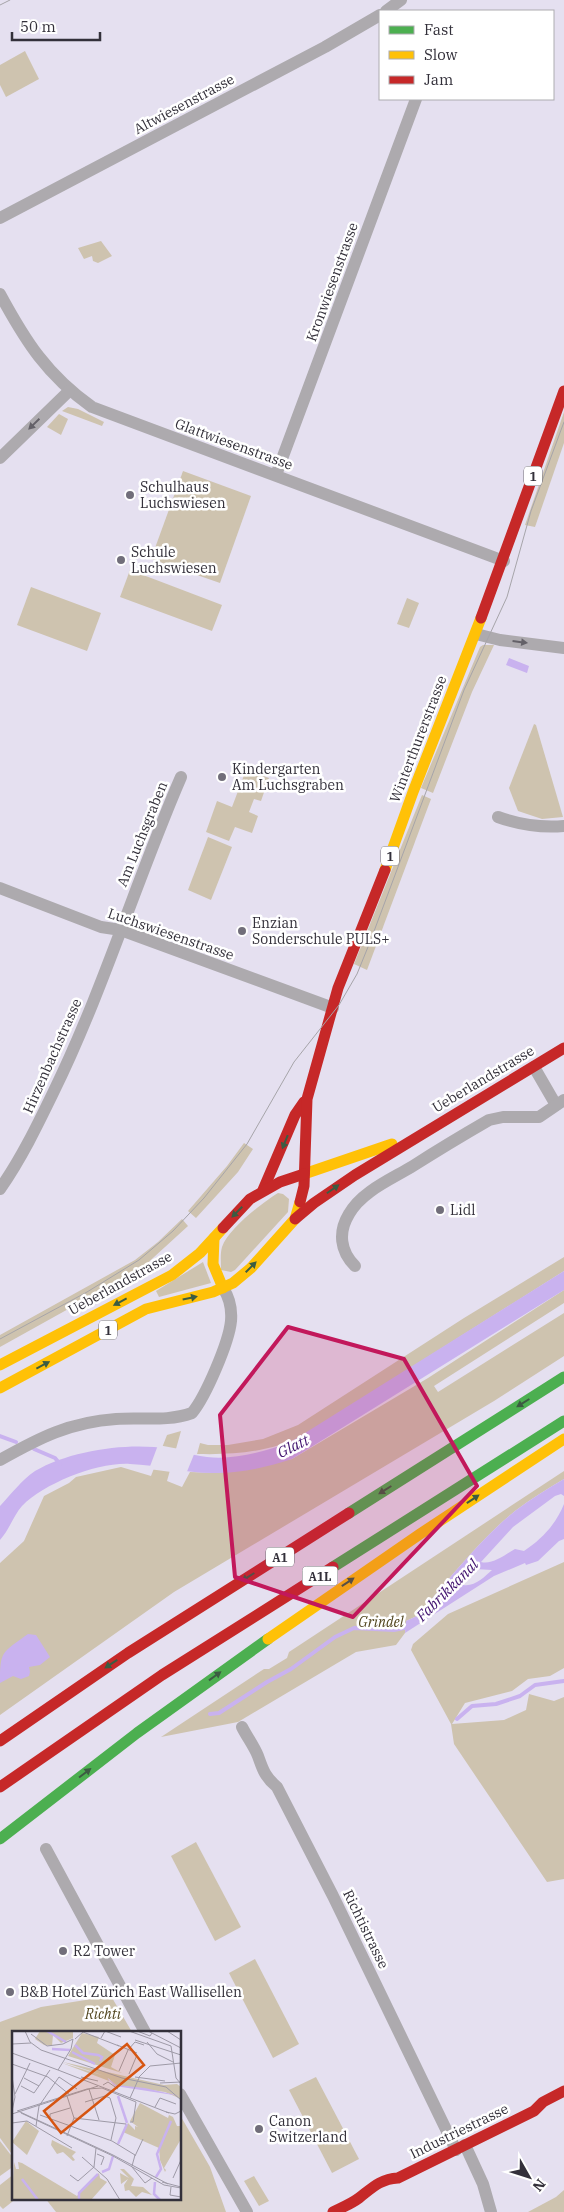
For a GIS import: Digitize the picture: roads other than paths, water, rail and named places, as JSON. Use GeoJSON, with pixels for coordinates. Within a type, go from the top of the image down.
{"type":"FeatureCollection","features":[{"type":"Feature","properties":{"kind":"main road","name":"Winterthurerstrasse"},"geometry":{"type":"LineString","coordinates":[[304,1174],[307,1098],[345,968],[381,882],[412,792],[504,561],[564,391]]}},
{"type":"Feature","properties":{"kind":"main road","name":"Ueberlandstrasse"},"geometry":{"type":"LineString","coordinates":[[0,1388],[146,1309],[223,1288],[251,1268],[295,1220],[338,1185],[564,1048]]}},
{"type":"Feature","properties":{"kind":"main road","name":"Winterthurerstrasse"},"geometry":{"type":"LineString","coordinates":[[263,1190],[295,1115],[307,1098]]}},
{"type":"Feature","properties":{"kind":"main road","name":"Ueberlandstrasse"},"geometry":{"type":"LineString","coordinates":[[295,1220],[304,1186],[304,1174],[418,1136]]}},
{"type":"Feature","properties":{"kind":"main road"},"geometry":{"type":"LineString","coordinates":[[263,1190],[304,1174]]}},
{"type":"Feature","properties":{"kind":"main road"},"geometry":{"type":"LineString","coordinates":[[263,1190],[285,1189],[293,1193],[299,1206]]}},
{"type":"Feature","properties":{"kind":"main road","name":"Ueberlandstrasse"},"geometry":{"type":"LineString","coordinates":[[0,1365],[172,1275],[214,1238],[238,1210],[263,1190]]}},
{"type":"Feature","properties":{"kind":"main road"},"geometry":{"type":"LineString","coordinates":[[214,1238],[210,1258],[212,1268],[223,1288]]}},
{"type":"Feature","properties":{"kind":"main road","name":"A1"},"geometry":{"type":"LineString","coordinates":[[0,1741],[141,1645],[564,1377]]}},
{"type":"Feature","properties":{"kind":"main road","name":"A1L"},"geometry":{"type":"LineString","coordinates":[[0,1786],[191,1657],[564,1421]]}},
{"type":"Feature","properties":{"kind":"main road"},"geometry":{"type":"LineString","coordinates":[[0,1839],[129,1738],[279,1629],[564,1439]]}},
{"type":"Feature","properties":{"kind":"main road"},"geometry":{"type":"LineString","coordinates":[[0,1795],[35,1761]]}},
{"type":"Feature","properties":{"kind":"main road"},"geometry":{"type":"LineString","coordinates":[[0,1830],[46,1803]]}},
{"type":"Feature","properties":{"kind":"main road","name":"Industriestrasse"},"geometry":{"type":"LineString","coordinates":[[333,2212],[359,2198],[371,2197],[390,2188],[398,2178],[534,2111],[543,2102],[564,2091]]}},
{"type":"Feature","properties":{"kind":"main road","name":"Industriestrasse"},"geometry":{"type":"LineString","coordinates":[[534,2111],[548,2111],[564,2103]]}},
{"type":"Feature","properties":{"kind":"street"},"geometry":{"type":"LineString","coordinates":[[387,10],[401,0]]}},
{"type":"Feature","properties":{"kind":"street","name":"Altwiesenstrasse"},"geometry":{"type":"LineString","coordinates":[[0,218],[326,47],[379,16]]}},
{"type":"Feature","properties":{"kind":"street","name":"Kronwiesenstrasse"},"geometry":{"type":"LineString","coordinates":[[276,475],[416,100]]}},
{"type":"Feature","properties":{"kind":"street","name":"Glattwiesenstrasse"},"geometry":{"type":"LineString","coordinates":[[0,294],[26,342],[69,391],[92,407],[109,415],[276,475],[504,561]]}},
{"type":"Feature","properties":{"kind":"street"},"geometry":{"type":"LineString","coordinates":[[0,458],[69,391]]}},
{"type":"Feature","properties":{"kind":"street"},"geometry":{"type":"LineString","coordinates":[[476,634],[500,640],[564,648]]}},
{"type":"Feature","properties":{"kind":"street","name":"Am Luchsgraben"},"geometry":{"type":"LineString","coordinates":[[121,930],[140,877],[181,777]]}},
{"type":"Feature","properties":{"kind":"street"},"geometry":{"type":"LineString","coordinates":[[498,818],[518,824],[547,827],[564,826]]}},
{"type":"Feature","properties":{"kind":"street","name":"Luchswiesenstrasse"},"geometry":{"type":"LineString","coordinates":[[0,888],[101,927],[121,930],[333,1008]]}},
{"type":"Feature","properties":{"kind":"street","name":"Hirzenbachstrasse"},"geometry":{"type":"LineString","coordinates":[[0,1189],[37,1126],[79,1038],[121,930]]}},
{"type":"Feature","properties":{"kind":"street"},"geometry":{"type":"LineString","coordinates":[[355,1266],[344,1249],[341,1240],[343,1228],[349,1213],[373,1190],[489,1120],[503,1117],[539,1117],[560,1102],[534,1067]]}},
{"type":"Feature","properties":{"kind":"street"},"geometry":{"type":"LineString","coordinates":[[0,1460],[46,1434],[80,1424],[116,1419],[169,1419],[192,1413],[204,1394],[230,1328],[231,1309],[223,1288]]}},
{"type":"Feature","properties":{"kind":"street","name":"Richtistrasse"},"geometry":{"type":"LineString","coordinates":[[242,1727],[267,1779],[277,1787],[460,2148],[483,2184],[491,2212]]}},
{"type":"Feature","properties":{"kind":"street"},"geometry":{"type":"LineString","coordinates":[[46,1849],[144,2031]]}},
{"type":"Feature","properties":{"kind":"street"},"geometry":{"type":"LineString","coordinates":[[181,2096],[247,2212]]}},
{"type":"Feature","properties":{"kind":"water"},"geometry":{"type":"Polygon","coordinates":[[[509,658],[529,666],[527,673],[506,665],[509,658]]]}},
{"type":"Feature","properties":{"kind":"water","name":"Glatt"},"geometry":{"type":"Polygon","coordinates":[[[564,1271],[564,1290],[292,1459],[255,1469],[227,1473],[195,1472],[130,1464],[103,1466],[88,1470],[44,1489],[32,1498],[22,1506],[0,1540],[0,1506],[35,1471],[48,1464],[77,1454],[109,1448],[140,1446],[217,1458],[248,1454],[289,1443],[564,1271]]]}},
{"type":"Feature","properties":{"kind":"water"},"geometry":{"type":"Polygon","coordinates":[[[564,1479],[564,1496],[561,1494],[555,1496],[513,1527],[481,1562],[494,1561],[515,1549],[524,1551],[548,1530],[564,1504],[564,1539],[559,1541],[538,1561],[526,1565],[525,1563],[494,1576],[405,1633],[406,1621],[417,1616],[464,1561],[501,1523],[533,1498],[564,1479]],[[475,1569],[468,1574],[463,1585],[475,1583],[492,1570],[475,1569]]]}},
{"type":"Feature","properties":{"kind":"water"},"geometry":{"type":"Polygon","coordinates":[[[28,1634],[36,1635],[50,1657],[40,1665],[29,1667],[29,1676],[21,1679],[13,1676],[0,1683],[1,1664],[4,1653],[28,1634]]]}},
{"type":"Feature","properties":{"kind":"waterway"},"geometry":{"type":"LineString","coordinates":[[0,1436],[16,1442]]}},
{"type":"Feature","properties":{"kind":"waterway"},"geometry":{"type":"LineString","coordinates":[[34,1449],[55,1458],[60,1464]]}},
{"type":"Feature","properties":{"kind":"waterway","name":"Fabrikkanal"},"geometry":{"type":"LineString","coordinates":[[210,1714],[219,1713],[291,1669],[335,1637],[354,1628],[394,1630],[409,1627]]}},
{"type":"Feature","properties":{"kind":"waterway"},"geometry":{"type":"LineString","coordinates":[[457,1719],[472,1706],[496,1704],[520,1696],[535,1685],[564,1681]]}},
{"type":"Feature","properties":{"kind":"tram line"},"geometry":{"type":"LineString","coordinates":[[0,5],[10,0]]}},
{"type":"Feature","properties":{"kind":"tram line"},"geometry":{"type":"LineString","coordinates":[[0,1339],[87,1292],[139,1260],[173,1231],[204,1198],[247,1144],[294,1062],[339,1005],[357,974],[464,690],[507,597],[531,511],[564,422]]}},
{"type":"Feature","properties":{"kind":"place","name":"Schulhaus Luchswiesen"},"geometry":{"type":"Point","coordinates":[130,495]}},
{"type":"Feature","properties":{"kind":"place","name":"Schule Luchswiesen"},"geometry":{"type":"Point","coordinates":[121,560]}},
{"type":"Feature","properties":{"kind":"place","name":"Kindergarten Am Luchsgraben"},"geometry":{"type":"Point","coordinates":[222,777]}},
{"type":"Feature","properties":{"kind":"place","name":"Enzian Sonderschule PULS+"},"geometry":{"type":"Point","coordinates":[242,931]}},
{"type":"Feature","properties":{"kind":"place","name":"Lidl"},"geometry":{"type":"Point","coordinates":[440,1210]}},
{"type":"Feature","properties":{"kind":"place","name":"R2 Tower"},"geometry":{"type":"Point","coordinates":[63,1951]}},
{"type":"Feature","properties":{"kind":"place","name":"B&B Hotel Zürich East Wallisellen"},"geometry":{"type":"Point","coordinates":[10,1992]}},
{"type":"Feature","properties":{"kind":"place","name":"Canon Switzerland"},"geometry":{"type":"Point","coordinates":[259,2129]}},
{"type":"Feature","properties":{"kind":"park label","name":"Grindel"},"geometry":{"type":"Point","coordinates":[381,1622]}},
{"type":"Feature","properties":{"kind":"park label","name":"Richti"},"geometry":{"type":"Point","coordinates":[103,2014]}}]}
